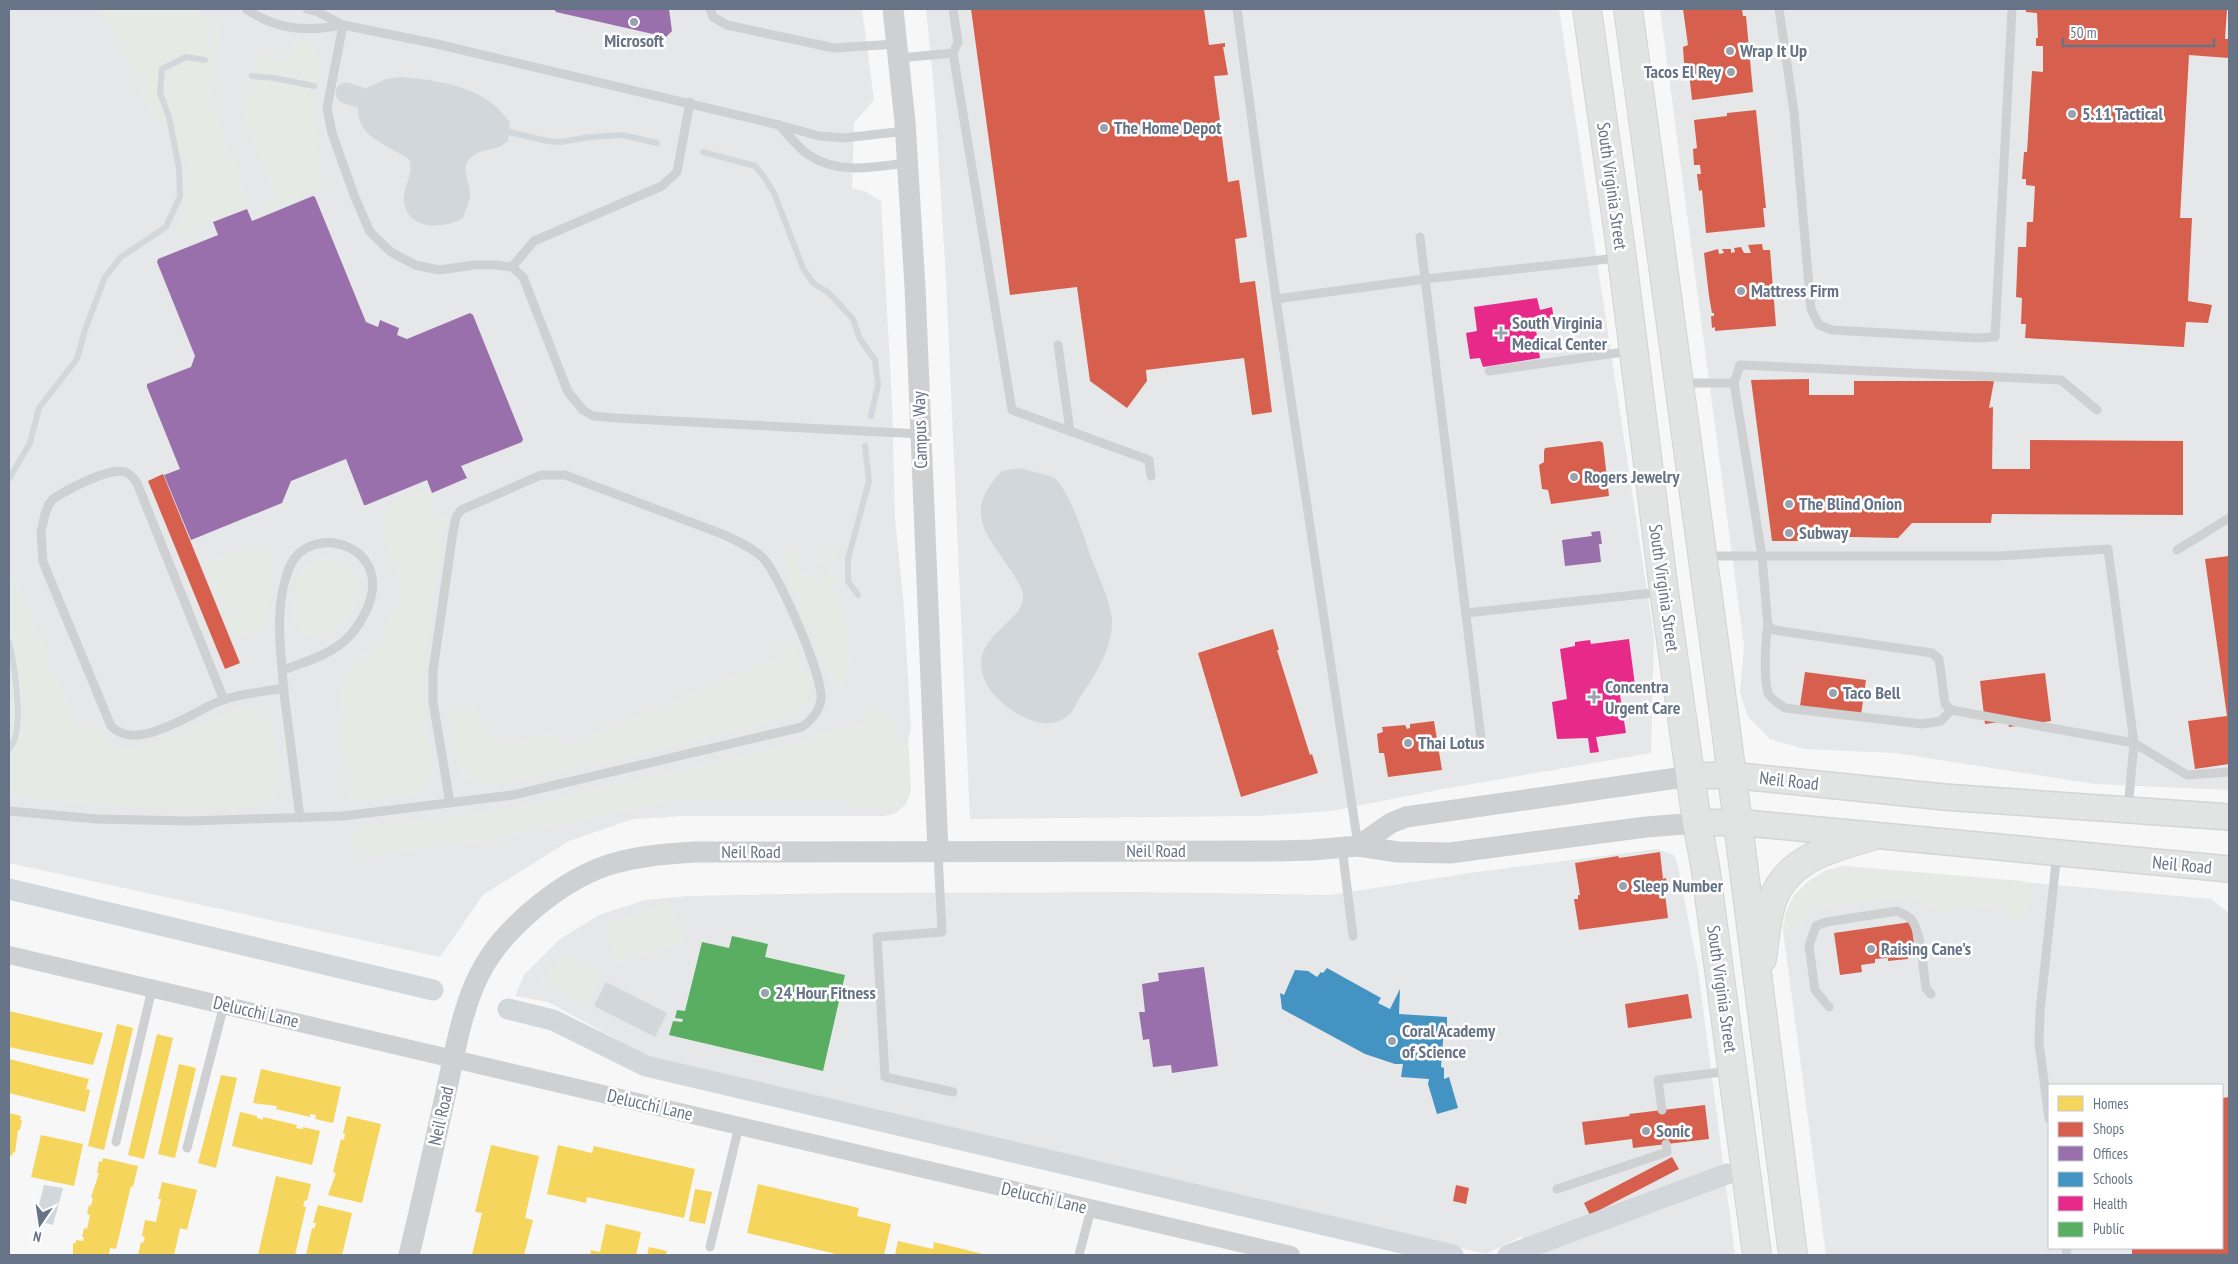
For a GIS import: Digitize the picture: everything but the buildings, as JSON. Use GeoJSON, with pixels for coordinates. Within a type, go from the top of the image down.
{"type":"FeatureCollection","features":[{"type":"Feature","properties":{"kind":"main road","name":"South Virginia Street"},"geometry":{"type":"LineString","coordinates":[[1587,9],[1622,258],[1664,592],[1697,823],[1705,865],[1757,1255]]}},
{"type":"Feature","properties":{"kind":"main road","name":"South Virginia Street"},"geometry":{"type":"LineString","coordinates":[[1628,9],[1703,556],[1792,1255]]}},
{"type":"Feature","properties":{"kind":"main road","name":"Neil Road"},"geometry":{"type":"LineString","coordinates":[[1690,776],[1730,775],[1934,796],[2229,817]]}},
{"type":"Feature","properties":{"kind":"main road","name":"Neil Road"},"geometry":{"type":"LineString","coordinates":[[1697,823],[1736,822],[2229,868]]}},
{"type":"Feature","properties":{"kind":"main road"},"geometry":{"type":"LineString","coordinates":[[1758,986],[1772,901],[1781,881],[1808,858],[1834,847],[1872,836]]}},
{"type":"Feature","properties":{"kind":"street","name":"Campus Way"},"geometry":{"type":"LineString","coordinates":[[893,9],[907,163],[921,434],[938,852]]}},
{"type":"Feature","properties":{"kind":"street","name":"Neil Road"},"geometry":{"type":"LineString","coordinates":[[1350,846],[1391,823],[1406,817],[1690,776]]}},
{"type":"Feature","properties":{"kind":"street","name":"Neil Road"},"geometry":{"type":"LineString","coordinates":[[409,1255],[454,1059],[472,992],[485,963],[499,942],[549,896],[574,879],[601,867],[628,859],[695,852],[1276,851],[1350,846],[1398,852],[1450,853],[1646,827],[1697,823]]}},
{"type":"Feature","properties":{"kind":"street","name":"Delucchi Lane"},"geometry":{"type":"LineString","coordinates":[[9,955],[1291,1255]]}},
{"type":"Feature","properties":{"kind":"lane"},"geometry":{"type":"LineString","coordinates":[[246,9],[263,21],[295,28],[317,30],[343,25]]}},
{"type":"Feature","properties":{"kind":"lane"},"geometry":{"type":"LineString","coordinates":[[307,9],[316,11],[343,25],[437,44],[690,102],[819,136],[844,138],[905,131]]}},
{"type":"Feature","properties":{"kind":"lane"},"geometry":{"type":"LineString","coordinates":[[710,9],[713,17],[727,25],[834,48],[953,53]]}},
{"type":"Feature","properties":{"kind":"lane"},"geometry":{"type":"LineString","coordinates":[[953,9],[958,42],[953,53],[1012,410],[1149,460],[1151,476]]}},
{"type":"Feature","properties":{"kind":"lane"},"geometry":{"type":"LineString","coordinates":[[1237,9],[1350,846],[1353,936]]}},
{"type":"Feature","properties":{"kind":"lane"},"geometry":{"type":"LineString","coordinates":[[1779,9],[1794,112],[1811,309],[1819,324],[1832,330],[1977,338],[1995,336],[2012,9]]}},
{"type":"Feature","properties":{"kind":"lane"},"geometry":{"type":"LineString","coordinates":[[343,25],[327,108],[332,134],[354,195],[370,232],[391,252],[415,265],[439,270],[474,265],[512,267],[523,276],[568,392],[583,410],[593,416],[921,434]]}},
{"type":"Feature","properties":{"kind":"lane"},"geometry":{"type":"LineString","coordinates":[[512,267],[534,241],[662,186],[677,172],[690,102]]}},
{"type":"Feature","properties":{"kind":"lane"},"geometry":{"type":"LineString","coordinates":[[779,125],[808,155],[826,165],[861,168],[907,163]]}},
{"type":"Feature","properties":{"kind":"lane"},"geometry":{"type":"LineString","coordinates":[[1420,237],[1481,738]]}},
{"type":"Feature","properties":{"kind":"lane"},"geometry":{"type":"LineString","coordinates":[[1276,299],[1425,279],[1622,258]]}},
{"type":"Feature","properties":{"kind":"lane"},"geometry":{"type":"LineString","coordinates":[[1058,345],[1070,432]]}},
{"type":"Feature","properties":{"kind":"lane"},"geometry":{"type":"LineString","coordinates":[[1489,371],[1633,351]]}},
{"type":"Feature","properties":{"kind":"lane"},"geometry":{"type":"LineString","coordinates":[[1951,710],[1941,722],[1922,724],[1785,708],[1768,693],[1765,637],[1768,626],[1762,556],[1734,383],[1740,365],[2061,380],[2096,410]]}},
{"type":"Feature","properties":{"kind":"lane"},"geometry":{"type":"LineString","coordinates":[[1678,383],[1734,383]]}},
{"type":"Feature","properties":{"kind":"lane"},"geometry":{"type":"LineString","coordinates":[[224,700],[137,483],[132,476],[121,472],[109,472],[54,498],[45,514],[41,532],[43,562],[111,726],[117,732],[125,736],[140,736],[151,733],[224,700],[284,688]]}},
{"type":"Feature","properties":{"kind":"lane"},"geometry":{"type":"LineString","coordinates":[[9,811],[96,819],[190,822],[343,816],[450,803],[532,791],[802,727],[820,706],[821,698],[818,676],[785,597],[763,558],[750,548],[725,535],[565,476],[541,475],[461,510],[456,517],[453,532],[433,671],[433,702],[450,803]]}},
{"type":"Feature","properties":{"kind":"lane"},"geometry":{"type":"LineString","coordinates":[[2177,550],[2229,518]]}},
{"type":"Feature","properties":{"kind":"lane"},"geometry":{"type":"LineString","coordinates":[[282,670],[318,657],[338,646],[360,622],[370,602],[373,575],[368,563],[358,553],[342,545],[330,543],[317,543],[306,547],[296,555],[284,584],[280,615],[282,670],[300,818]]}},
{"type":"Feature","properties":{"kind":"lane"},"geometry":{"type":"LineString","coordinates":[[1703,556],[1998,556],[2108,549],[2134,743],[2128,811]]}},
{"type":"Feature","properties":{"kind":"lane"},"geometry":{"type":"LineString","coordinates":[[1466,613],[1664,592]]}},
{"type":"Feature","properties":{"kind":"lane"},"geometry":{"type":"LineString","coordinates":[[1768,626],[1774,630],[1932,653],[1939,659],[1945,704],[1951,710],[2134,743],[2187,775],[2229,772]]}},
{"type":"Feature","properties":{"kind":"lane"},"geometry":{"type":"LineString","coordinates":[[938,852],[942,932],[877,937],[884,1077],[954,1092]]}},
{"type":"Feature","properties":{"kind":"lane"},"geometry":{"type":"LineString","coordinates":[[2048,1111],[2039,1043],[2040,1011],[2057,853]]}},
{"type":"Feature","properties":{"kind":"lane"},"geometry":{"type":"LineString","coordinates":[[1829,1007],[1815,990],[1809,946],[1816,926],[1826,922],[1897,911],[1908,916],[1918,934],[1926,988],[1931,994]]}},
{"type":"Feature","properties":{"kind":"lane"},"geometry":{"type":"LineString","coordinates":[[116,1142],[152,988]]}},
{"type":"Feature","properties":{"kind":"lane"},"geometry":{"type":"LineString","coordinates":[[188,1148],[224,1005]]}},
{"type":"Feature","properties":{"kind":"lane"},"geometry":{"type":"LineString","coordinates":[[1662,1110],[1658,1080],[1733,1070]]}},
{"type":"Feature","properties":{"kind":"lane"},"geometry":{"type":"LineString","coordinates":[[710,1247],[740,1126]]}},
{"type":"Feature","properties":{"kind":"lane"},"geometry":{"type":"LineString","coordinates":[[1557,1189],[1667,1152],[1666,1144]]}},
{"type":"Feature","properties":{"kind":"lane"},"geometry":{"type":"LineString","coordinates":[[1079,1255],[1091,1209]]}},
{"type":"Feature","properties":{"kind":"shaded area"},"geometry":{"type":"Polygon","coordinates":[[[9,9],[862,9],[874,100],[854,123],[852,188],[864,191],[881,201],[892,402],[895,518],[904,608],[911,730],[908,740],[911,790],[906,804],[896,813],[884,816],[685,816],[633,819],[569,841],[483,895],[440,957],[9,863],[9,9]]]}},
{"type":"Feature","properties":{"kind":"shaded area"},"geometry":{"type":"Polygon","coordinates":[[[98,9],[196,9],[217,24],[220,35],[210,99],[250,205],[173,239],[184,215],[189,163],[150,108],[108,21],[98,9]]]}},
{"type":"Feature","properties":{"kind":"shaded area"},"geometry":{"type":"Polygon","coordinates":[[[926,9],[1559,9],[1654,637],[1651,753],[1443,789],[1331,811],[1258,816],[970,819],[946,279],[935,100],[926,9]]]}},
{"type":"Feature","properties":{"kind":"shaded area"},"geometry":{"type":"Polygon","coordinates":[[[1660,9],[2229,9],[2229,790],[2095,784],[1895,753],[1804,749],[1770,739],[1748,717],[1740,693],[1744,646],[1660,9]]]}},
{"type":"Feature","properties":{"kind":"shaded area"},"geometry":{"type":"Polygon","coordinates":[[[295,37],[307,41],[320,61],[313,97],[313,118],[317,142],[312,144],[330,186],[268,212],[264,203],[277,196],[244,117],[260,54],[288,61],[295,37]]]}},
{"type":"Feature","properties":{"kind":"shaded area"},"geometry":{"type":"Polygon","coordinates":[[[401,77],[447,84],[476,93],[500,111],[510,123],[508,141],[498,147],[477,153],[468,160],[465,169],[470,195],[463,218],[455,222],[428,225],[419,223],[412,218],[404,202],[410,175],[409,159],[370,135],[363,127],[359,118],[360,91],[386,79],[401,77]]]}},
{"type":"Feature","properties":{"kind":"shaded area"},"geometry":{"type":"Polygon","coordinates":[[[1021,468],[1054,478],[1065,491],[1107,598],[1112,616],[1109,644],[1096,673],[1068,716],[1056,722],[1033,721],[1011,710],[1001,702],[987,685],[981,667],[983,653],[990,640],[1019,610],[1023,600],[1021,588],[985,531],[981,517],[982,503],[988,488],[1002,471],[1021,468]]]}},
{"type":"Feature","properties":{"kind":"shaded area"},"geometry":{"type":"Polygon","coordinates":[[[427,490],[433,497],[428,509],[445,518],[420,688],[433,771],[422,790],[408,796],[349,801],[340,693],[355,658],[379,645],[403,587],[382,529],[392,503],[427,490]]]}},
{"type":"Feature","properties":{"kind":"shaded area"},"geometry":{"type":"Polygon","coordinates":[[[255,544],[272,558],[273,564],[263,630],[233,637],[204,564],[255,544]]]}},
{"type":"Feature","properties":{"kind":"shaded area"},"geometry":{"type":"Polygon","coordinates":[[[828,550],[835,554],[834,580],[846,640],[853,653],[842,689],[835,688],[781,557],[788,551],[802,551],[795,569],[824,585],[831,570],[816,562],[828,550]]]}},
{"type":"Feature","properties":{"kind":"shaded area"},"geometry":{"type":"Polygon","coordinates":[[[326,558],[346,566],[356,579],[358,594],[352,610],[342,625],[329,634],[315,637],[301,630],[294,621],[296,583],[299,576],[309,565],[326,558]]]}},
{"type":"Feature","properties":{"kind":"shaded area"},"geometry":{"type":"Polygon","coordinates":[[[9,576],[13,576],[78,729],[95,723],[114,746],[133,750],[242,708],[258,710],[266,714],[272,723],[278,759],[279,786],[271,800],[257,806],[245,808],[162,808],[60,801],[9,795],[9,576]]]}},
{"type":"Feature","properties":{"kind":"shaded area"},"geometry":{"type":"Polygon","coordinates":[[[784,637],[794,651],[809,684],[808,698],[798,711],[790,717],[610,761],[494,785],[475,782],[459,770],[450,719],[452,711],[460,707],[466,705],[475,706],[484,730],[497,742],[512,746],[540,735],[553,734],[561,748],[782,657],[778,646],[779,639],[784,637]]]}},
{"type":"Feature","properties":{"kind":"shaded area"},"geometry":{"type":"Polygon","coordinates":[[[874,703],[898,727],[896,736],[901,743],[907,745],[908,789],[902,804],[896,811],[889,807],[856,807],[843,800],[673,800],[489,840],[355,857],[353,835],[360,833],[360,828],[491,812],[561,798],[796,744],[820,734],[861,726],[874,703]]]}},
{"type":"Feature","properties":{"kind":"shaded area"},"geometry":{"type":"Polygon","coordinates":[[[1657,849],[1674,855],[1677,862],[1698,969],[1735,1255],[1525,1255],[1522,1236],[1486,1254],[645,1055],[548,1002],[515,996],[524,975],[560,939],[599,915],[645,900],[688,896],[849,893],[1135,892],[1330,895],[1476,872],[1657,849]]]}},
{"type":"Feature","properties":{"kind":"shaded area"},"geometry":{"type":"Polygon","coordinates":[[[1845,866],[2211,899],[2229,913],[2229,1255],[1826,1255],[1783,930],[1786,912],[1794,895],[1809,881],[1826,870],[1845,866]]]}},
{"type":"Feature","properties":{"kind":"shaded area"},"geometry":{"type":"Polygon","coordinates":[[[1845,866],[2022,881],[2029,892],[2027,916],[2007,920],[2005,904],[1938,912],[1925,901],[1913,897],[1841,903],[1811,912],[1800,928],[1783,930],[1790,906],[1802,887],[1821,874],[1845,866]]]}},
{"type":"Feature","properties":{"kind":"shaded area"},"geometry":{"type":"Polygon","coordinates":[[[671,902],[684,941],[618,963],[604,925],[671,902]]]}},
{"type":"Feature","properties":{"kind":"shaded area"},"geometry":{"type":"Polygon","coordinates":[[[565,952],[603,971],[586,1004],[539,981],[565,952]]]}},
{"type":"Feature","properties":{"kind":"shaded area"},"geometry":{"type":"Polygon","coordinates":[[[606,982],[667,1013],[655,1037],[594,1006],[606,982]]]}},
{"type":"Feature","properties":{"kind":"shaded area"},"geometry":{"type":"Polygon","coordinates":[[[44,1185],[63,1188],[53,1225],[35,1220],[44,1185]]]}},
{"type":"Feature","properties":{"kind":"waterway"},"geometry":{"type":"LineString","coordinates":[[9,479],[30,443],[39,408],[77,359],[86,327],[105,277],[121,257],[166,227],[180,196],[179,168],[169,117],[160,93],[162,69],[186,57],[205,60]]}},
{"type":"Feature","properties":{"kind":"waterway"},"geometry":{"type":"LineString","coordinates":[[252,76],[274,78],[314,86]]}},
{"type":"Feature","properties":{"kind":"waterway"},"geometry":{"type":"LineString","coordinates":[[346,93],[359,97]]}},
{"type":"Feature","properties":{"kind":"waterway"},"geometry":{"type":"LineString","coordinates":[[509,132],[547,141],[561,142],[589,137],[622,135],[657,143]]}},
{"type":"Feature","properties":{"kind":"waterway"},"geometry":{"type":"LineString","coordinates":[[703,152],[755,166],[764,177],[774,193],[803,268],[813,283],[829,293],[853,319],[860,339],[875,360],[878,385],[871,416]]}},
{"type":"Feature","properties":{"kind":"waterway"},"geometry":{"type":"LineString","coordinates":[[858,595],[848,581],[848,559],[869,481],[865,446]]}},
{"type":"Feature","properties":{"kind":"waterway"},"geometry":{"type":"LineString","coordinates":[[9,642],[16,681],[18,714],[14,741],[9,749]]}},
{"type":"Feature","properties":{"kind":"waterway"},"geometry":{"type":"LineString","coordinates":[[9,889],[433,990]]}},
{"type":"Feature","properties":{"kind":"waterway"},"geometry":{"type":"LineString","coordinates":[[508,1009],[553,1020],[646,1066],[1453,1255]]}},
{"type":"Feature","properties":{"kind":"waterway"},"geometry":{"type":"LineString","coordinates":[[1508,1255],[1727,1174]]}},
{"type":"Feature","properties":{"kind":"place","name":"Microsoft"},"geometry":{"type":"Point","coordinates":[634,22]}},
{"type":"Feature","properties":{"kind":"place","name":"Wrap It Up"},"geometry":{"type":"Point","coordinates":[1730,51]}},
{"type":"Feature","properties":{"kind":"place","name":"Tacos El Rey"},"geometry":{"type":"Point","coordinates":[1731,72]}},
{"type":"Feature","properties":{"kind":"place","name":"5.11 Tactical"},"geometry":{"type":"Point","coordinates":[2072,114]}},
{"type":"Feature","properties":{"kind":"place","name":"The Home Depot"},"geometry":{"type":"Point","coordinates":[1104,128]}},
{"type":"Feature","properties":{"kind":"place","name":"Mattress Firm"},"geometry":{"type":"Point","coordinates":[1741,291]}},
{"type":"Feature","properties":{"kind":"place","name":"South Virginia Medical Center"},"geometry":{"type":"Point","coordinates":[1501,333]}},
{"type":"Feature","properties":{"kind":"place","name":"Rogers Jewelry"},"geometry":{"type":"Point","coordinates":[1574,477]}},
{"type":"Feature","properties":{"kind":"place","name":"The Blind Onion"},"geometry":{"type":"Point","coordinates":[1789,504]}},
{"type":"Feature","properties":{"kind":"place","name":"Subway"},"geometry":{"type":"Point","coordinates":[1789,533]}},
{"type":"Feature","properties":{"kind":"place","name":"Taco Bell"},"geometry":{"type":"Point","coordinates":[1833,693]}},
{"type":"Feature","properties":{"kind":"place","name":"Concentra Urgent Care"},"geometry":{"type":"Point","coordinates":[1594,697]}},
{"type":"Feature","properties":{"kind":"place","name":"Thai Lotus"},"geometry":{"type":"Point","coordinates":[1408,743]}},
{"type":"Feature","properties":{"kind":"place","name":"Sleep Number"},"geometry":{"type":"Point","coordinates":[1623,886]}},
{"type":"Feature","properties":{"kind":"place","name":"Raising Cane's"},"geometry":{"type":"Point","coordinates":[1871,949]}},
{"type":"Feature","properties":{"kind":"place","name":"24 Hour Fitness"},"geometry":{"type":"Point","coordinates":[765,993]}},
{"type":"Feature","properties":{"kind":"place","name":"Coral Academy of Science"},"geometry":{"type":"Point","coordinates":[1392,1041]}},
{"type":"Feature","properties":{"kind":"place","name":"Sonic"},"geometry":{"type":"Point","coordinates":[1646,1131]}}]}
